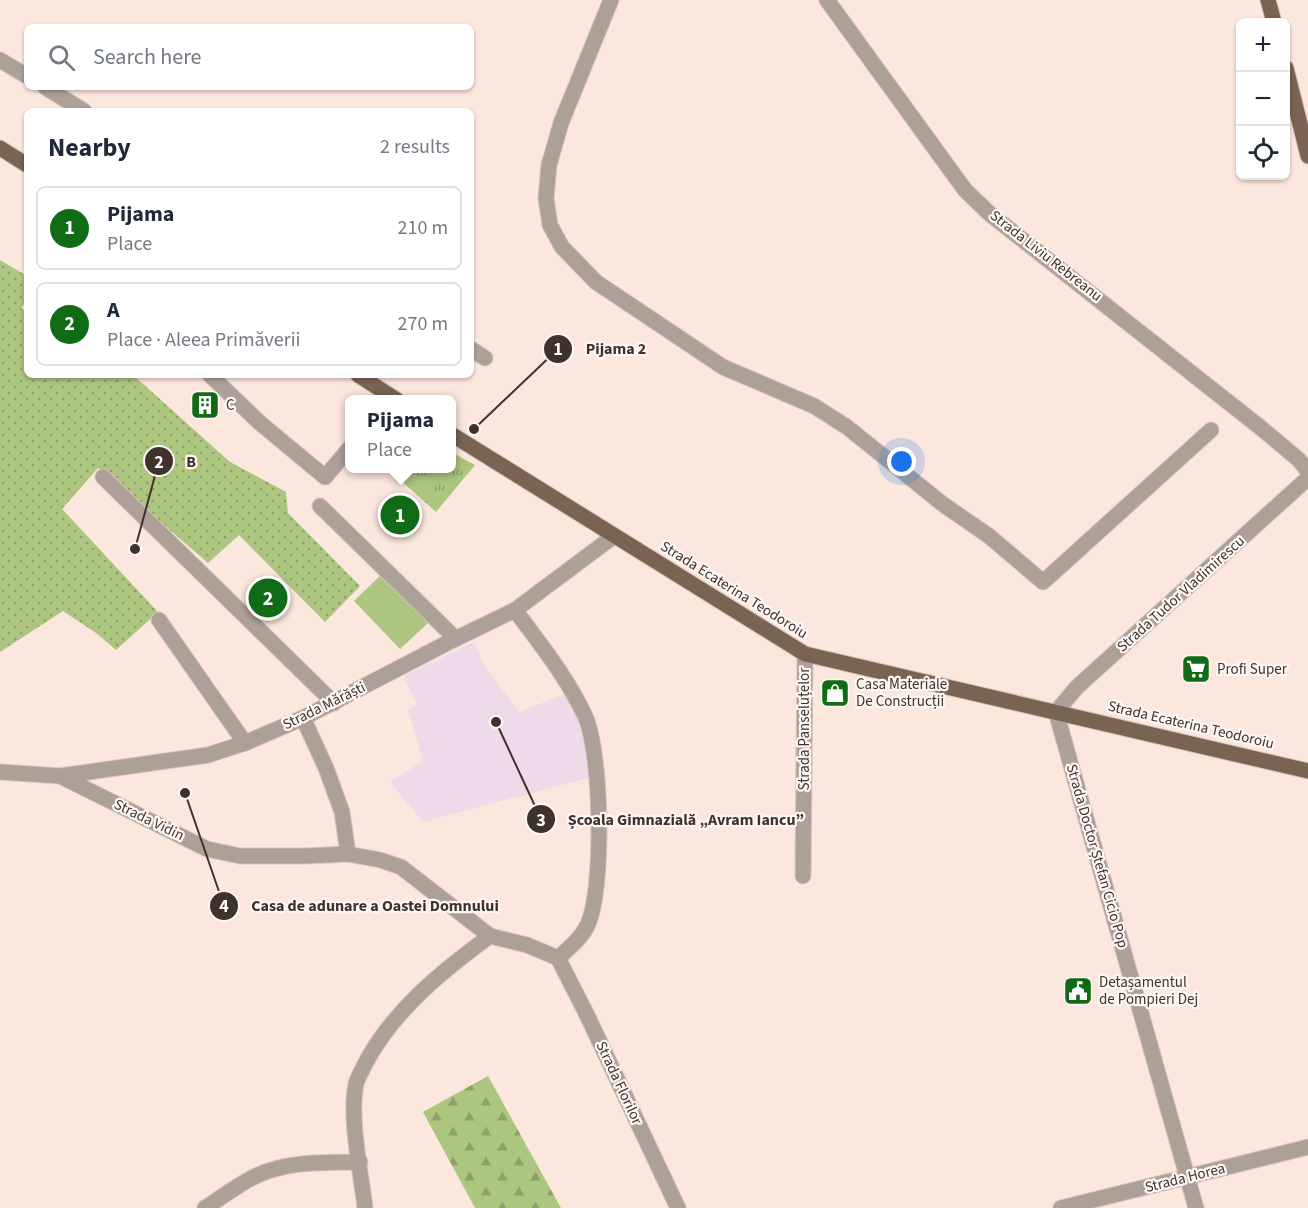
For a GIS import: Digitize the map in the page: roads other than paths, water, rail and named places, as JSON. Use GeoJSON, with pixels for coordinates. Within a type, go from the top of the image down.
{"type":"FeatureCollection","features":[{"type":"Feature","properties":{"kind":"main road"},"geometry":{"type":"LineString","coordinates":[[1268,0],[1273,18]]}},
{"type":"Feature","properties":{"kind":"main road"},"geometry":{"type":"LineString","coordinates":[[1287,72],[1308,156]]}},
{"type":"Feature","properties":{"kind":"main road"},"geometry":{"type":"LineString","coordinates":[[0,148],[24,163]]}},
{"type":"Feature","properties":{"kind":"main road"},"geometry":{"type":"LineString","coordinates":[[363,378],[388,395]]}},
{"type":"Feature","properties":{"kind":"main road","name":"Strada Ecaterina Teodoroiu"},"geometry":{"type":"LineString","coordinates":[[456,437],[805,654],[1308,771]]}},
{"type":"Feature","properties":{"kind":"street"},"geometry":{"type":"LineString","coordinates":[[611,0],[561,123],[549,165],[546,198],[550,225],[562,247],[596,282],[723,367],[813,405],[847,427],[944,504],[989,536],[1042,582],[1211,430]]}},
{"type":"Feature","properties":{"kind":"street","name":"Strada Liviu Rebreanu"},"geometry":{"type":"LineString","coordinates":[[827,0],[965,190],[990,214],[1262,428],[1308,471]]}},
{"type":"Feature","properties":{"kind":"street"},"geometry":{"type":"LineString","coordinates":[[0,60],[24,74]]}},
{"type":"Feature","properties":{"kind":"street"},"geometry":{"type":"LineString","coordinates":[[50,90],[79,108]]}},
{"type":"Feature","properties":{"kind":"street"},"geometry":{"type":"LineString","coordinates":[[474,351],[485,358]]}},
{"type":"Feature","properties":{"kind":"street"},"geometry":{"type":"LineString","coordinates":[[213,378],[260,423],[326,477],[345,454]]}},
{"type":"Feature","properties":{"kind":"street"},"geometry":{"type":"LineString","coordinates":[[103,477],[334,703]]}},
{"type":"Feature","properties":{"kind":"street","name":"Strada Tudor Vladimirescu"},"geometry":{"type":"LineString","coordinates":[[1056,712],[1077,687],[1308,478]]}},
{"type":"Feature","properties":{"kind":"street"},"geometry":{"type":"LineString","coordinates":[[320,506],[455,638]]}},
{"type":"Feature","properties":{"kind":"street","name":"Strada Mărăști"},"geometry":{"type":"LineString","coordinates":[[0,772],[60,776],[208,755],[245,743],[334,703],[455,638],[514,610],[614,536]]}},
{"type":"Feature","properties":{"kind":"street"},"geometry":{"type":"LineString","coordinates":[[514,610],[561,672],[591,733],[598,792],[598,859],[593,910],[587,926],[576,941],[558,958]]}},
{"type":"Feature","properties":{"kind":"street"},"geometry":{"type":"LineString","coordinates":[[159,620],[245,743]]}},
{"type":"Feature","properties":{"kind":"street","name":"Strada Panseluțelor"},"geometry":{"type":"LineString","coordinates":[[803,876],[805,654]]}},
{"type":"Feature","properties":{"kind":"street","name":"Strada Doctor Ștefan Cicio Pop"},"geometry":{"type":"LineString","coordinates":[[1056,712],[1196,1208]]}},
{"type":"Feature","properties":{"kind":"street"},"geometry":{"type":"LineString","coordinates":[[303,718],[326,768],[342,812],[348,854]]}},
{"type":"Feature","properties":{"kind":"street","name":"Strada Vidin"},"geometry":{"type":"LineString","coordinates":[[60,776],[207,849],[240,856],[348,854],[401,867],[490,936],[527,945],[558,958]]}},
{"type":"Feature","properties":{"kind":"street"},"geometry":{"type":"LineString","coordinates":[[365,1208],[354,1118],[356,1083],[369,1056],[391,1024],[422,991],[490,936]]}},
{"type":"Feature","properties":{"kind":"street","name":"Strada Florilor"},"geometry":{"type":"LineString","coordinates":[[558,958],[678,1208]]}},
{"type":"Feature","properties":{"kind":"street","name":"Strada Horea"},"geometry":{"type":"LineString","coordinates":[[1061,1208],[1308,1147]]}},
{"type":"Feature","properties":{"kind":"street"},"geometry":{"type":"LineString","coordinates":[[205,1208],[249,1180],[274,1169],[308,1164],[360,1162]]}},
{"type":"Feature","properties":{"kind":"place","name":"C"},"geometry":{"type":"Point","coordinates":[205,405]}},
{"type":"Feature","properties":{"kind":"place","name":"Pijama 2"},"geometry":{"type":"Point","coordinates":[474,429]}},
{"type":"Feature","properties":{"kind":"place","name":"Pijama"},"geometry":{"type":"Point","coordinates":[400,515]}},
{"type":"Feature","properties":{"kind":"place","name":"B"},"geometry":{"type":"Point","coordinates":[135,549]}},
{"type":"Feature","properties":{"kind":"place","name":"A"},"geometry":{"type":"Point","coordinates":[268,598]}},
{"type":"Feature","properties":{"kind":"place","name":"Profi Super"},"geometry":{"type":"Point","coordinates":[1196,669]}},
{"type":"Feature","properties":{"kind":"place","name":"Casa Materiale De Construcții"},"geometry":{"type":"Point","coordinates":[835,693]}},
{"type":"Feature","properties":{"kind":"place","name":"Școala Gimnazială „Avram Iancu”"},"geometry":{"type":"Point","coordinates":[496,722]}},
{"type":"Feature","properties":{"kind":"place","name":"Casa de adunare a Oastei Domnului"},"geometry":{"type":"Point","coordinates":[185,793]}},
{"type":"Feature","properties":{"kind":"place","name":"Detașamentul de Pompieri Dej"},"geometry":{"type":"Point","coordinates":[1078,991]}}]}
